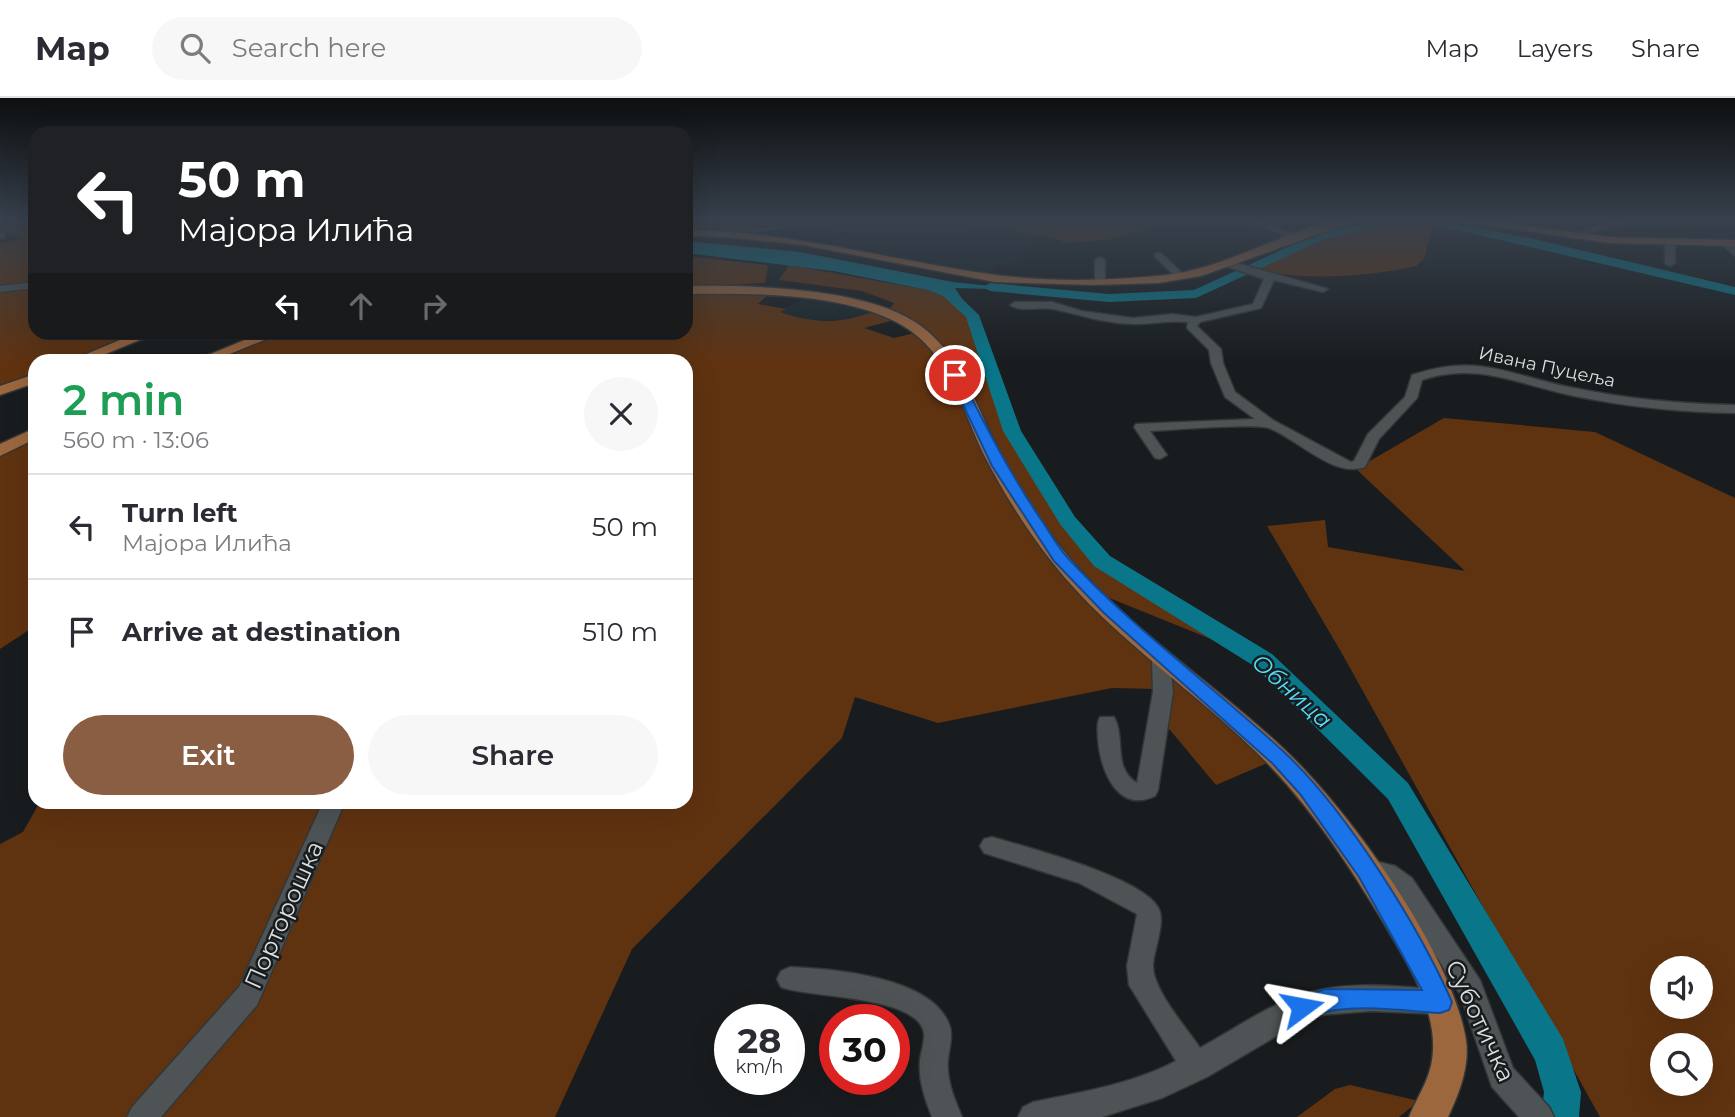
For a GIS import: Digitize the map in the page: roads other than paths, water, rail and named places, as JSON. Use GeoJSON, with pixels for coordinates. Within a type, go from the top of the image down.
{"type":"FeatureCollection","features":[{"type":"Feature","properties":{"kind":"main road"},"geometry":{"type":"LineString","coordinates":[[950,269],[1005,279],[1100,281],[1180,276],[1215,269]]}},
{"type":"Feature","properties":{"kind":"main road"},"geometry":{"type":"LineString","coordinates":[[693,290],[736,289],[806,297],[876,311],[915,328],[960,383],[999,466],[1060,558],[1109,609],[1279,758],[1334,822],[1366,871],[1413,949],[1440,1002],[1450,1042],[1449,1059],[1440,1093],[1427,1117]]}},
{"type":"Feature","properties":{"kind":"main road"},"geometry":{"type":"LineString","coordinates":[[95,354],[132,340]]}},
{"type":"Feature","properties":{"kind":"main road"},"geometry":{"type":"LineString","coordinates":[[219,354],[257,340]]}},
{"type":"Feature","properties":{"kind":"main road"},"geometry":{"type":"LineString","coordinates":[[0,391],[28,381]]}},
{"type":"Feature","properties":{"kind":"main road"},"geometry":{"type":"LineString","coordinates":[[0,451],[28,437]]}},
{"type":"Feature","properties":{"kind":"street"},"geometry":{"type":"LineString","coordinates":[[1100,269],[1100,281]]}},
{"type":"Feature","properties":{"kind":"street"},"geometry":{"type":"LineString","coordinates":[[1172,269],[1180,276]]}},
{"type":"Feature","properties":{"kind":"street"},"geometry":{"type":"LineString","coordinates":[[1244,269],[1323,289]]}},
{"type":"Feature","properties":{"kind":"street"},"geometry":{"type":"LineString","coordinates":[[1015,305],[1052,305],[1081,314],[1133,321],[1173,317],[1196,320],[1257,306],[1267,275]]}},
{"type":"Feature","properties":{"kind":"street"},"geometry":{"type":"LineString","coordinates":[[0,289],[28,286]]}},
{"type":"Feature","properties":{"kind":"street","name":"Ивана Пуцеља"},"geometry":{"type":"LineString","coordinates":[[1196,320],[1191,326],[1210,341],[1215,349],[1217,363],[1229,394],[1268,423],[1351,467],[1360,464],[1373,438],[1411,398],[1416,378],[1442,369],[1479,368],[1573,392],[1671,408],[1735,409]]}},
{"type":"Feature","properties":{"kind":"street"},"geometry":{"type":"LineString","coordinates":[[1160,455],[1141,427],[1268,423]]}},
{"type":"Feature","properties":{"kind":"street"},"geometry":{"type":"LineString","coordinates":[[1107,722],[1113,767],[1119,782],[1143,792],[1147,790],[1163,692],[1161,661],[1164,657]]}},
{"type":"Feature","properties":{"kind":"street","name":"Порторошка"},"geometry":{"type":"LineString","coordinates":[[142,1117],[248,996],[331,809]]}},
{"type":"Feature","properties":{"kind":"street"},"geometry":{"type":"LineString","coordinates":[[992,846],[1086,875],[1146,907],[1149,914],[1140,966],[1142,985],[1197,1067]]}},
{"type":"Feature","properties":{"kind":"street","name":"Суботичка"},"geometry":{"type":"LineString","coordinates":[[1366,871],[1373,869],[1389,874],[1404,885],[1462,973],[1478,1007],[1496,1065],[1514,1092],[1539,1117]]}},
{"type":"Feature","properties":{"kind":"street"},"geometry":{"type":"LineString","coordinates":[[790,979],[828,980],[863,986],[899,998],[925,1014],[936,1027],[934,1078],[937,1097],[947,1117]]}},
{"type":"Feature","properties":{"kind":"street"},"geometry":{"type":"LineString","coordinates":[[1033,1117],[1104,1102],[1162,1084],[1302,1007],[1326,1000],[1369,998],[1440,1002]]}},
{"type":"Feature","properties":{"kind":"water"},"geometry":{"type":"Polygon","coordinates":[[[813,269],[884,269],[953,282],[1026,290],[955,288],[972,314],[951,299],[928,290],[813,269]]]}},
{"type":"Feature","properties":{"kind":"waterway"},"geometry":{"type":"LineString","coordinates":[[990,287],[1109,298],[1196,294],[1250,269]]}},
{"type":"Feature","properties":{"kind":"waterway"},"geometry":{"type":"LineString","coordinates":[[1641,269],[1735,291]]}},
{"type":"Feature","properties":{"kind":"waterway","name":"Обница"},"geometry":{"type":"LineString","coordinates":[[947,292],[972,315],[1012,431],[1067,520],[1102,561],[1263,660],[1398,791],[1550,1052],[1563,1092],[1560,1117]]}}]}
